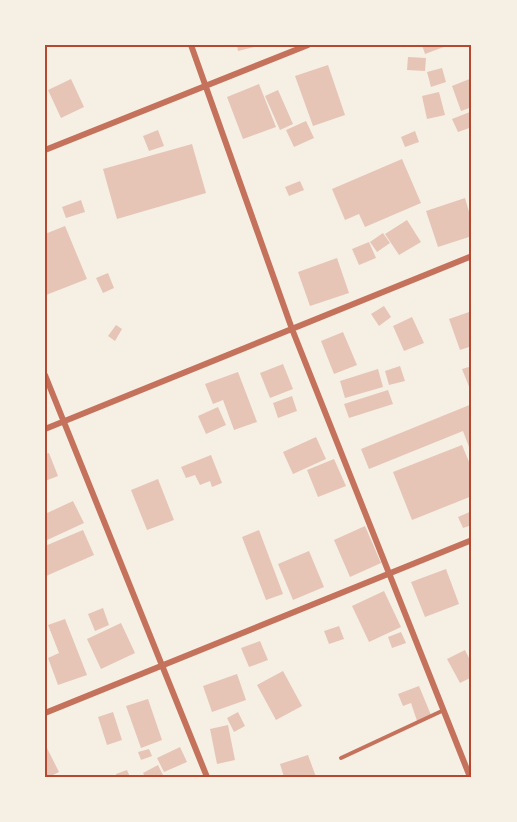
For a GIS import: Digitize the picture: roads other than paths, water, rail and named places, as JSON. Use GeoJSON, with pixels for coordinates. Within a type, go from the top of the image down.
{"type":"FeatureCollection","features":[{"type":"Feature","properties":{"kind":"street"},"geometry":{"type":"LineString","coordinates":[[191,45],[292,329],[470,777]]}},
{"type":"Feature","properties":{"kind":"street"},"geometry":{"type":"LineString","coordinates":[[45,150],[308,45]]}},
{"type":"Feature","properties":{"kind":"street"},"geometry":{"type":"LineString","coordinates":[[45,429],[472,256]]}},
{"type":"Feature","properties":{"kind":"street"},"geometry":{"type":"LineString","coordinates":[[45,375],[207,777]]}},
{"type":"Feature","properties":{"kind":"street"},"geometry":{"type":"LineString","coordinates":[[45,713],[164,666],[390,571],[472,540]]}},
{"type":"Feature","properties":{"kind":"lane"},"geometry":{"type":"LineString","coordinates":[[341,758],[444,710]]}}]}
